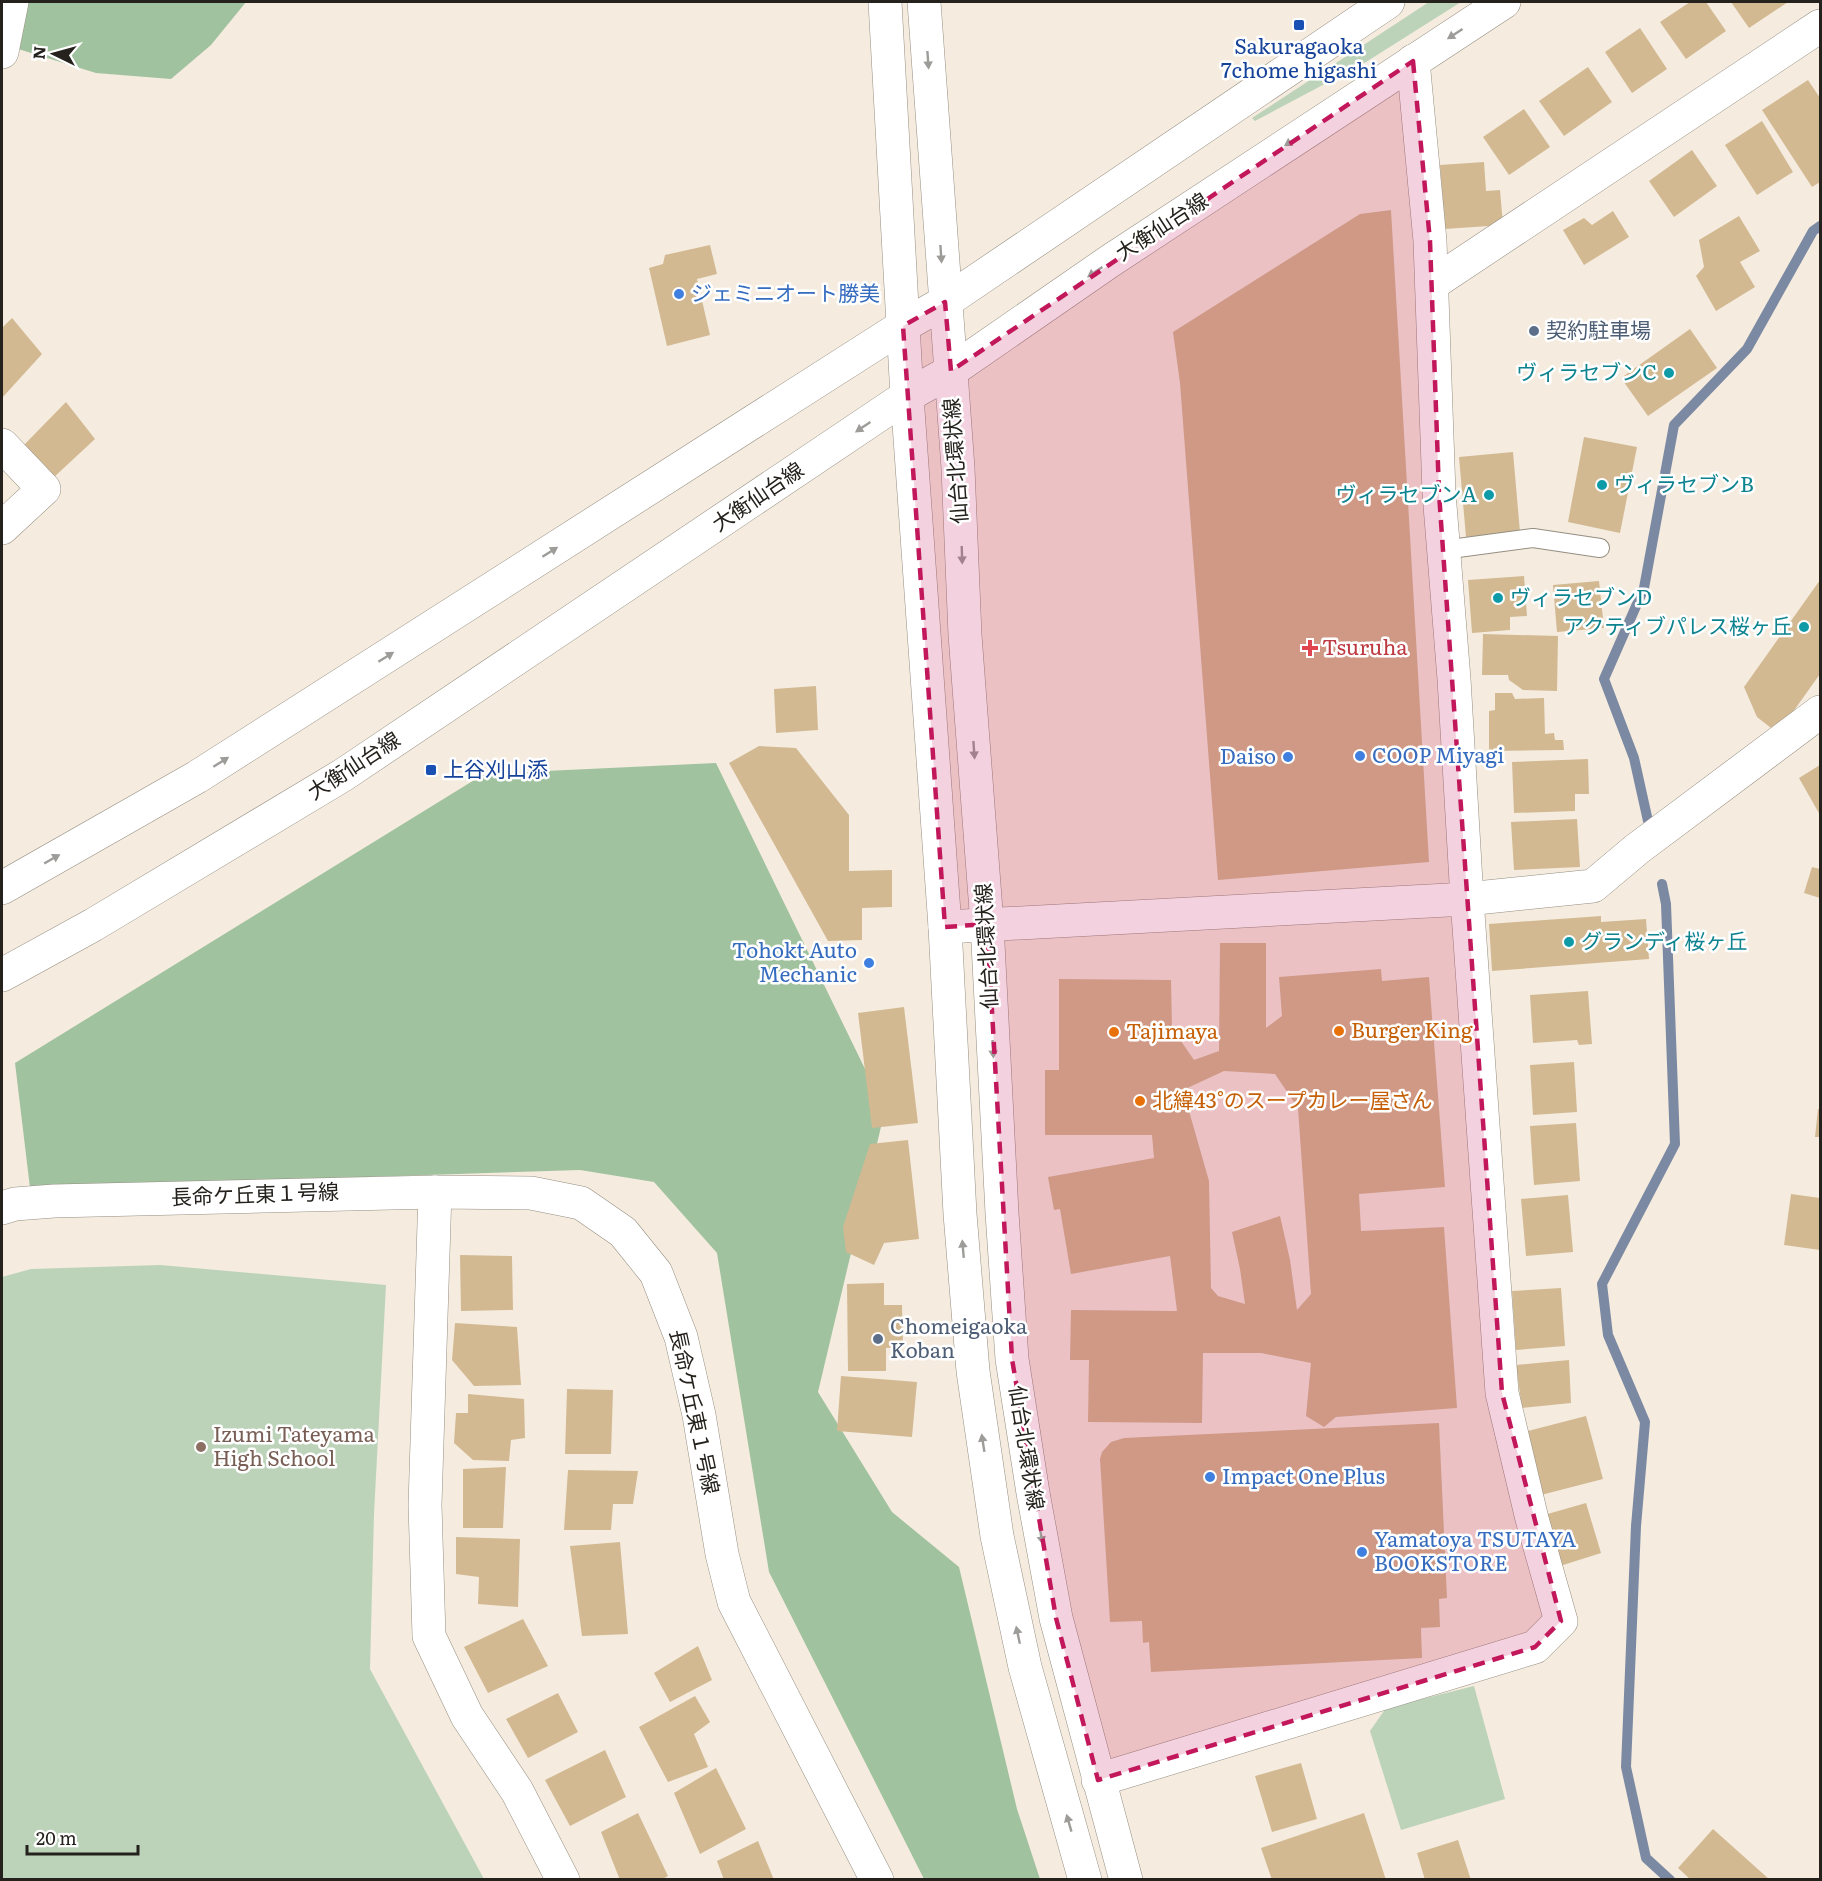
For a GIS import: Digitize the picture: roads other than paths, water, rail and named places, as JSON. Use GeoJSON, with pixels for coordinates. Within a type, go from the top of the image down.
{"type":"FeatureCollection","features":[{"type":"Feature","properties":{"kind":"main road"},"geometry":{"type":"LineString","coordinates":[[2,52],[12,2]]}},
{"type":"Feature","properties":{"kind":"main road","name":"仙台北環状線"},"geometry":{"type":"LineString","coordinates":[[885,2],[903,326],[945,927],[960,1214],[973,1371],[997,1536],[1025,1667],[1085,1880]]}},
{"type":"Feature","properties":{"kind":"main road","name":"仙台北環状線"},"geometry":{"type":"LineString","coordinates":[[924,2],[958,468],[965,635],[987,924],[1012,1359],[1056,1618],[1126,1880]]}},
{"type":"Feature","properties":{"kind":"main road"},"geometry":{"type":"LineString","coordinates":[[2,888],[208,770],[903,326],[945,302],[1388,2]]}},
{"type":"Feature","properties":{"kind":"main road","name":"大衡仙台線"},"geometry":{"type":"LineString","coordinates":[[2,975],[93,925],[343,775],[908,396],[951,371],[1110,261],[1504,2]]}},
{"type":"Feature","properties":{"kind":"main road"},"geometry":{"type":"LineString","coordinates":[[1432,284],[1821,26]]}},
{"type":"Feature","properties":{"kind":"main road"},"geometry":{"type":"LineString","coordinates":[[1098,1780],[1535,1647],[1561,1621],[1532,1519],[1502,1393],[1454,679],[1439,493],[1432,284],[1413,61]]}},
{"type":"Feature","properties":{"kind":"main road"},"geometry":{"type":"LineString","coordinates":[[2,445],[44,489],[2,528]]}},
{"type":"Feature","properties":{"kind":"main road"},"geometry":{"type":"LineString","coordinates":[[945,927],[1467,898],[1593,886],[1637,849],[1821,712]]}},
{"type":"Feature","properties":{"kind":"main road"},"geometry":{"type":"LineString","coordinates":[[435,1192],[425,1506],[429,1636],[467,1716],[517,1791],[564,1880]]}},
{"type":"Feature","properties":{"kind":"main road","name":"長命ケ丘東１号線"},"geometry":{"type":"LineString","coordinates":[[2,1208],[15,1204],[54,1201],[435,1192],[531,1193],[581,1203],[623,1232],[656,1274],[681,1337],[699,1415],[722,1554],[735,1602],[877,1880]]}},
{"type":"Feature","properties":{"kind":"lane"},"geometry":{"type":"LineString","coordinates":[[1443,550],[1533,538],[1600,548]]}},
{"type":"Feature","properties":{"kind":"waterway"},"geometry":{"type":"LineString","coordinates":[[1648,821],[1634,758],[1604,679],[1644,588],[1674,425],[1747,349],[1813,231],[1820,226]]}},
{"type":"Feature","properties":{"kind":"waterway"},"geometry":{"type":"LineString","coordinates":[[1662,884],[1666,904],[1675,1144],[1602,1284],[1608,1335],[1645,1422],[1636,1526],[1626,1767],[1646,1858],[1670,1880]]}},
{"type":"Feature","properties":{"kind":"place","name":"Sakuragaoka 7chome higashi"},"geometry":{"type":"Point","coordinates":[1299,25]}},
{"type":"Feature","properties":{"kind":"place","name":"ジェミニオート勝美"},"geometry":{"type":"Point","coordinates":[679,294]}},
{"type":"Feature","properties":{"kind":"place","name":"契約駐車場"},"geometry":{"type":"Point","coordinates":[1534,331]}},
{"type":"Feature","properties":{"kind":"place","name":"ヴィラセブンC"},"geometry":{"type":"Point","coordinates":[1669,373]}},
{"type":"Feature","properties":{"kind":"place","name":"ヴィラセブンB"},"geometry":{"type":"Point","coordinates":[1602,485]}},
{"type":"Feature","properties":{"kind":"place","name":"ヴィラセブンA"},"geometry":{"type":"Point","coordinates":[1489,495]}},
{"type":"Feature","properties":{"kind":"place","name":"ヴィラセブンD"},"geometry":{"type":"Point","coordinates":[1498,598]}},
{"type":"Feature","properties":{"kind":"place","name":"アクティブパレス桜ヶ丘"},"geometry":{"type":"Point","coordinates":[1804,627]}},
{"type":"Feature","properties":{"kind":"place","name":"Tsuruha"},"geometry":{"type":"Point","coordinates":[1310,648]}},
{"type":"Feature","properties":{"kind":"place","name":"COOP Miyagi"},"geometry":{"type":"Point","coordinates":[1360,756]}},
{"type":"Feature","properties":{"kind":"place","name":"Daiso"},"geometry":{"type":"Point","coordinates":[1288,757]}},
{"type":"Feature","properties":{"kind":"place","name":"上谷刈山添"},"geometry":{"type":"Point","coordinates":[431,770]}},
{"type":"Feature","properties":{"kind":"place","name":"グランディ桜ヶ丘"},"geometry":{"type":"Point","coordinates":[1569,942]}},
{"type":"Feature","properties":{"kind":"place","name":"Tohokt Auto Mechanic"},"geometry":{"type":"Point","coordinates":[869,963]}},
{"type":"Feature","properties":{"kind":"place","name":"Burger King"},"geometry":{"type":"Point","coordinates":[1339,1031]}},
{"type":"Feature","properties":{"kind":"place","name":"Tajimaya"},"geometry":{"type":"Point","coordinates":[1114,1032]}},
{"type":"Feature","properties":{"kind":"place","name":"北緯43°のスープカレー屋さん"},"geometry":{"type":"Point","coordinates":[1140,1101]}},
{"type":"Feature","properties":{"kind":"place","name":"Chomeigaoka Koban"},"geometry":{"type":"Point","coordinates":[878,1339]}},
{"type":"Feature","properties":{"kind":"place","name":"Izumi Tateyama High School"},"geometry":{"type":"Point","coordinates":[201,1447]}},
{"type":"Feature","properties":{"kind":"place","name":"Impact One Plus"},"geometry":{"type":"Point","coordinates":[1210,1477]}},
{"type":"Feature","properties":{"kind":"place","name":"Yamatoya TSUTAYA BOOKSTORE"},"geometry":{"type":"Point","coordinates":[1362,1552]}}]}
